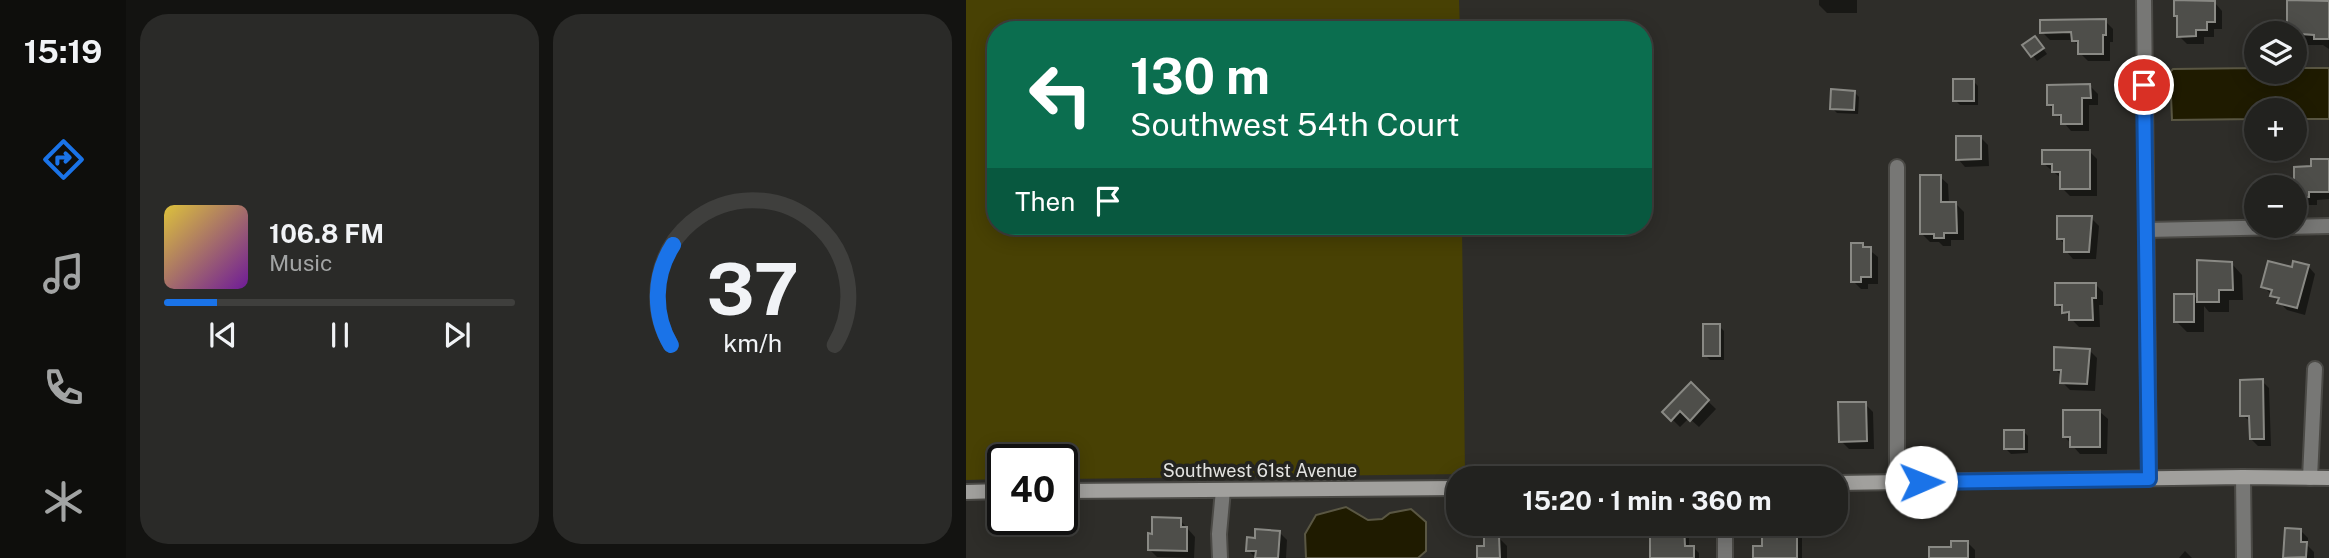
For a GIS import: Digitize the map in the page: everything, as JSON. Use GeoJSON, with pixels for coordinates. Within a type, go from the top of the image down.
{"type":"FeatureCollection","features":[{"type":"Feature","properties":{"kind":"street"},"geometry":{"type":"LineString","coordinates":[[2144,0],[2149,479]]}},
{"type":"Feature","properties":{"kind":"street"},"geometry":{"type":"LineString","coordinates":[[1897,167],[1897,482]]}},
{"type":"Feature","properties":{"kind":"street"},"geometry":{"type":"LineString","coordinates":[[2146,230],[2329,226]]}},
{"type":"Feature","properties":{"kind":"street"},"geometry":{"type":"LineString","coordinates":[[2310,478],[2315,369]]}},
{"type":"Feature","properties":{"kind":"street"},"geometry":{"type":"LineString","coordinates":[[2243,477],[2244,558]]}},
{"type":"Feature","properties":{"kind":"street"},"geometry":{"type":"LineString","coordinates":[[1848,483],[2329,478]]}},
{"type":"Feature","properties":{"kind":"street","name":"Southwest 61st Avenue"},"geometry":{"type":"LineString","coordinates":[[1078,491],[1446,488]]}},
{"type":"Feature","properties":{"kind":"street"},"geometry":{"type":"LineString","coordinates":[[1220,558],[1223,490]]}},
{"type":"Feature","properties":{"kind":"street"},"geometry":{"type":"LineString","coordinates":[[966,492],[987,491]]}},
{"type":"Feature","properties":{"kind":"street"},"geometry":{"type":"LineString","coordinates":[[1725,536],[1725,558]]}},
{"type":"Feature","properties":{"kind":"shaded area"},"geometry":{"type":"Polygon","coordinates":[[[966,0],[1459,0],[1460,21],[987,21],[987,235],[1462,235],[1465,466],[1446,466],[1446,474],[1078,479],[1078,444],[987,444],[987,479],[966,480],[966,0]]]}},
{"type":"Feature","properties":{"kind":"shaded area"},"geometry":{"type":"Polygon","coordinates":[[[2244,68],[2244,84],[2307,84],[2307,68],[2329,68],[2329,119],[2307,119],[2307,98],[2244,98],[2244,119],[2172,120],[2170,72],[2173,69],[2244,68]]]}},
{"type":"Feature","properties":{"kind":"shaded area"},"geometry":{"type":"Polygon","coordinates":[[[1346,507],[1368,520],[1382,519],[1390,513],[1411,509],[1426,522],[1426,551],[1418,558],[1306,558],[1305,534],[1316,515],[1346,507]]]}},
{"type":"Feature","properties":{"kind":"building"},"geometry":{"type":"Polygon","coordinates":[[[2174,0],[2215,1],[2215,22],[2207,22],[2207,30],[2196,30],[2196,36],[2177,37],[2174,0]]]}},
{"type":"Feature","properties":{"kind":"building"},"geometry":{"type":"Polygon","coordinates":[[[2287,0],[2329,1],[2329,39],[2314,39],[2314,35],[2307,34],[2307,21],[2287,21],[2287,0]]]}},
{"type":"Feature","properties":{"kind":"building"},"geometry":{"type":"Polygon","coordinates":[[[2106,19],[2103,54],[2078,54],[2078,41],[2072,41],[2071,32],[2040,33],[2040,20],[2106,19]]]}},
{"type":"Feature","properties":{"kind":"building"},"geometry":{"type":"Polygon","coordinates":[[[2035,36],[2044,48],[2031,57],[2022,45],[2035,36]]]}},
{"type":"Feature","properties":{"kind":"building"},"geometry":{"type":"Polygon","coordinates":[[[1953,79],[1974,79],[1974,101],[1953,101],[1953,79]]]}},
{"type":"Feature","properties":{"kind":"building"},"geometry":{"type":"Polygon","coordinates":[[[2090,84],[2091,98],[2082,98],[2082,124],[2061,124],[2061,115],[2053,115],[2053,105],[2047,105],[2047,85],[2090,84]]]}},
{"type":"Feature","properties":{"kind":"building"},"geometry":{"type":"Polygon","coordinates":[[[1831,89],[1855,91],[1854,110],[1830,109],[1831,89]]]}},
{"type":"Feature","properties":{"kind":"building"},"geometry":{"type":"Polygon","coordinates":[[[1956,136],[1981,136],[1981,159],[1956,160],[1956,136]]]}},
{"type":"Feature","properties":{"kind":"building"},"geometry":{"type":"Polygon","coordinates":[[[2042,150],[2090,150],[2090,189],[2060,189],[2060,172],[2052,172],[2052,164],[2042,164],[2042,150]]]}},
{"type":"Feature","properties":{"kind":"building"},"geometry":{"type":"Polygon","coordinates":[[[2311,159],[2329,159],[2329,192],[2309,192],[2307,197],[2307,175],[2294,175],[2294,167],[2311,166],[2311,159]]]}},
{"type":"Feature","properties":{"kind":"building"},"geometry":{"type":"Polygon","coordinates":[[[1920,175],[1941,175],[1941,202],[1956,202],[1957,233],[1944,233],[1944,238],[1934,238],[1934,234],[1920,234],[1920,175]]]}},
{"type":"Feature","properties":{"kind":"building"},"geometry":{"type":"Polygon","coordinates":[[[2057,216],[2092,216],[2089,252],[2064,252],[2064,239],[2057,239],[2057,216]]]}},
{"type":"Feature","properties":{"kind":"building"},"geometry":{"type":"Polygon","coordinates":[[[1851,243],[1863,243],[1863,247],[1871,247],[1871,277],[1861,277],[1861,282],[1851,282],[1851,243]]]}},
{"type":"Feature","properties":{"kind":"building"},"geometry":{"type":"Polygon","coordinates":[[[2197,260],[2232,262],[2233,290],[2219,290],[2219,302],[2197,302],[2197,260]]]}},
{"type":"Feature","properties":{"kind":"building"},"geometry":{"type":"Polygon","coordinates":[[[2268,261],[2292,267],[2293,261],[2309,265],[2297,308],[2277,303],[2279,298],[2270,296],[2272,290],[2261,287],[2268,261]]]}},
{"type":"Feature","properties":{"kind":"building"},"geometry":{"type":"Polygon","coordinates":[[[2055,283],[2096,283],[2096,298],[2092,298],[2093,320],[2069,320],[2069,312],[2062,313],[2062,305],[2055,305],[2055,283]]]}},
{"type":"Feature","properties":{"kind":"building"},"geometry":{"type":"Polygon","coordinates":[[[2174,294],[2194,294],[2194,322],[2174,322],[2174,294]]]}},
{"type":"Feature","properties":{"kind":"building"},"geometry":{"type":"Polygon","coordinates":[[[1703,324],[1720,324],[1720,356],[1703,356],[1703,324]]]}},
{"type":"Feature","properties":{"kind":"building"},"geometry":{"type":"Polygon","coordinates":[[[2054,347],[2090,349],[2087,384],[2060,383],[2061,370],[2054,370],[2054,347]]]}},
{"type":"Feature","properties":{"kind":"building"},"geometry":{"type":"Polygon","coordinates":[[[2263,379],[2264,439],[2250,439],[2249,416],[2240,416],[2240,380],[2263,379]]]}},
{"type":"Feature","properties":{"kind":"building"},"geometry":{"type":"Polygon","coordinates":[[[1691,382],[1709,400],[1690,421],[1680,411],[1671,421],[1662,412],[1691,382]]]}},
{"type":"Feature","properties":{"kind":"building"},"geometry":{"type":"Polygon","coordinates":[[[1838,402],[1866,402],[1867,441],[1839,442],[1838,402]]]}},
{"type":"Feature","properties":{"kind":"building"},"geometry":{"type":"Polygon","coordinates":[[[2063,410],[2100,410],[2100,447],[2070,447],[2070,437],[2063,437],[2063,410]]]}},
{"type":"Feature","properties":{"kind":"building"},"geometry":{"type":"Polygon","coordinates":[[[2004,430],[2024,430],[2024,449],[2004,449],[2004,430]]]}},
{"type":"Feature","properties":{"kind":"building"},"geometry":{"type":"Polygon","coordinates":[[[1152,517],[1181,518],[1181,527],[1187,527],[1187,551],[1148,550],[1152,517]]]}},
{"type":"Feature","properties":{"kind":"building"},"geometry":{"type":"Polygon","coordinates":[[[2285,528],[2301,529],[2301,542],[2307,542],[2306,557],[2283,558],[2285,528]]]}},
{"type":"Feature","properties":{"kind":"building"},"geometry":{"type":"Polygon","coordinates":[[[1255,529],[1280,531],[1278,558],[1255,558],[1256,551],[1246,551],[1247,537],[1255,538],[1255,529]]]}},
{"type":"Feature","properties":{"kind":"building"},"geometry":{"type":"Polygon","coordinates":[[[1484,536],[1499,536],[1500,558],[1477,558],[1477,546],[1484,546],[1484,536]]]}},
{"type":"Feature","properties":{"kind":"building"},"geometry":{"type":"Polygon","coordinates":[[[1650,536],[1685,536],[1685,546],[1694,546],[1694,558],[1650,558],[1650,536]]]}},
{"type":"Feature","properties":{"kind":"building"},"geometry":{"type":"Polygon","coordinates":[[[1762,536],[1797,536],[1797,558],[1753,558],[1753,546],[1762,546],[1762,536]]]}},
{"type":"Feature","properties":{"kind":"building"},"geometry":{"type":"Polygon","coordinates":[[[1951,541],[1968,541],[1968,558],[1929,558],[1929,547],[1951,547],[1951,541]]]}},
{"type":"Feature","properties":{"kind":"route"},"geometry":{"type":"LineString","coordinates":[[1921,482],[2149,479],[2144,85]]}}]}
